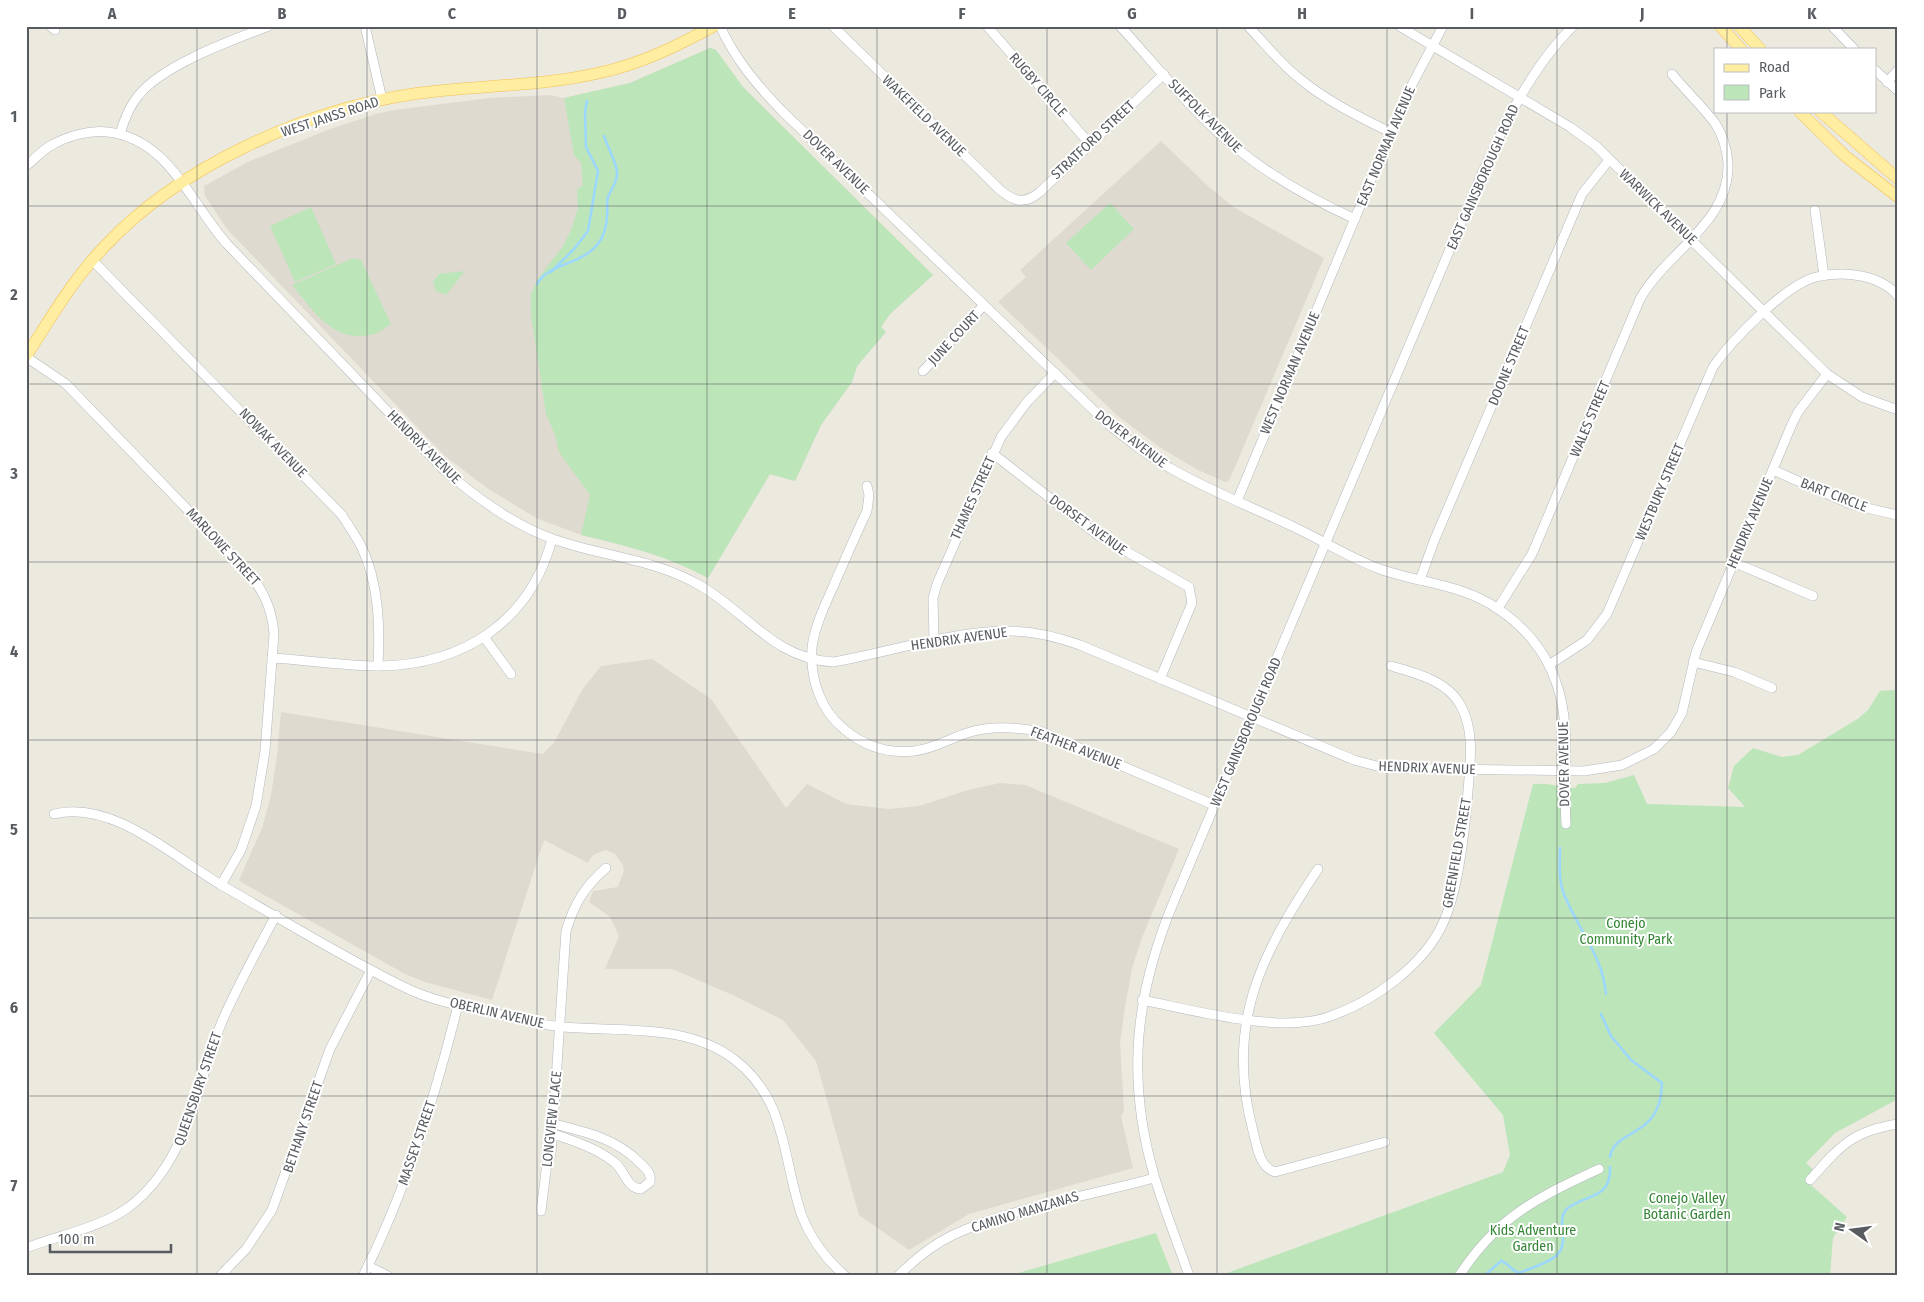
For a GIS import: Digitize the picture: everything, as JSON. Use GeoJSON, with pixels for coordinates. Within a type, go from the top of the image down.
{"type":"FeatureCollection","features":[{"type":"Feature","properties":{"kind":"main road","name":"WEST JANSS ROAD"},"geometry":{"type":"LineString","coordinates":[[26,357],[60,301],[92,260],[128,224],[182,183],[268,137],[315,119],[382,99],[451,89],[556,81],[605,72],[648,58],[714,26]]}},
{"type":"Feature","properties":{"kind":"main road"},"geometry":{"type":"LineString","coordinates":[[1720,26],[1740,48]]}},
{"type":"Feature","properties":{"kind":"main road"},"geometry":{"type":"LineString","coordinates":[[1740,26],[1759,48]]}},
{"type":"Feature","properties":{"kind":"main road"},"geometry":{"type":"LineString","coordinates":[[1800,112],[1845,156],[1898,197]]}},
{"type":"Feature","properties":{"kind":"main road"},"geometry":{"type":"LineString","coordinates":[[1821,112],[1898,179]]}},
{"type":"Feature","properties":{"kind":"street"},"geometry":{"type":"LineString","coordinates":[[120,134],[130,108],[138,95],[161,76],[222,45],[269,26]]}},
{"type":"Feature","properties":{"kind":"street"},"geometry":{"type":"LineString","coordinates":[[365,26],[382,99]]}},
{"type":"Feature","properties":{"kind":"street","name":"DOVER AVENUE"},"geometry":{"type":"LineString","coordinates":[[720,26],[737,60],[756,84],[1108,424],[1146,453],[1199,484],[1237,500],[1374,566],[1462,591],[1498,608],[1534,642],[1549,665],[1557,683],[1564,722],[1566,824]]}},
{"type":"Feature","properties":{"kind":"street","name":"WAKEFIELD AVENUE"},"geometry":{"type":"LineString","coordinates":[[833,26],[999,189],[1007,196],[1019,201]]}},
{"type":"Feature","properties":{"kind":"street","name":"RUGBY CIRCLE"},"geometry":{"type":"LineString","coordinates":[[987,26],[1089,143]]}},
{"type":"Feature","properties":{"kind":"street","name":"SUFFOLK AVENUE"},"geometry":{"type":"LineString","coordinates":[[1120,26],[1214,128],[1239,150],[1285,184],[1355,219]]}},
{"type":"Feature","properties":{"kind":"street"},"geometry":{"type":"LineString","coordinates":[[1248,26],[1293,72],[1313,89],[1338,106],[1390,132]]}},
{"type":"Feature","properties":{"kind":"street","name":"WARWICK AVENUE"},"geometry":{"type":"LineString","coordinates":[[1399,26],[1431,47],[1570,127],[1596,146],[1827,374],[1862,397],[1898,410]]}},
{"type":"Feature","properties":{"kind":"street","name":"EAST NORMAN AVENUE"},"geometry":{"type":"LineString","coordinates":[[1343,246],[1390,132],[1431,47],[1444,26]]}},
{"type":"Feature","properties":{"kind":"street","name":"EAST GAINSBOROUGH ROAD"},"geometry":{"type":"LineString","coordinates":[[1425,311],[1483,171],[1519,97],[1551,50],[1573,26]]}},
{"type":"Feature","properties":{"kind":"street"},"geometry":{"type":"LineString","coordinates":[[1832,26],[1853,48]]}},
{"type":"Feature","properties":{"kind":"street"},"geometry":{"type":"LineString","coordinates":[[1887,82],[1898,70]]}},
{"type":"Feature","properties":{"kind":"street"},"geometry":{"type":"LineString","coordinates":[[1876,71],[1898,91]]}},
{"type":"Feature","properties":{"kind":"street","name":"STRATFORD STREET"},"geometry":{"type":"LineString","coordinates":[[1019,201],[1031,199],[1040,192],[1089,143],[1164,74]]}},
{"type":"Feature","properties":{"kind":"street","name":"WALES STREET"},"geometry":{"type":"LineString","coordinates":[[1498,608],[1521,574],[1537,545],[1640,299],[1657,273],[1718,208],[1724,195],[1728,172],[1728,158],[1724,142],[1715,124],[1672,74]]}},
{"type":"Feature","properties":{"kind":"street","name":"HENDRIX AVENUE"},"geometry":{"type":"LineString","coordinates":[[26,166],[50,146],[79,134],[95,132],[120,134],[152,149],[182,183],[211,226],[222,238],[444,470],[486,504],[512,520],[552,539],[644,561],[678,574],[718,597],[772,641],[812,661],[833,662],[988,632],[1031,633],[1071,642],[1368,765],[1398,769],[1565,771],[1606,769],[1622,765],[1654,749],[1671,732],[1682,713],[1693,662],[1733,562],[1798,412],[1827,374]]}},
{"type":"Feature","properties":{"kind":"street","name":"DOONE STREET"},"geometry":{"type":"LineString","coordinates":[[1420,580],[1434,541],[1582,194],[1610,160]]}},
{"type":"Feature","properties":{"kind":"street"},"geometry":{"type":"LineString","coordinates":[[1815,210],[1824,276]]}},
{"type":"Feature","properties":{"kind":"street","name":"WEST NORMAN AVENUE"},"geometry":{"type":"LineString","coordinates":[[1237,500],[1343,246]]}},
{"type":"Feature","properties":{"kind":"street","name":"NOWAK AVENUE"},"geometry":{"type":"LineString","coordinates":[[92,260],[342,515],[362,548],[374,586],[380,634],[378,666]]}},
{"type":"Feature","properties":{"kind":"street","name":"WESTBURY STREET"},"geometry":{"type":"LineString","coordinates":[[1549,665],[1587,640],[1607,614],[1713,367],[1764,312],[1796,286],[1816,277],[1843,273],[1883,283],[1898,296]]}},
{"type":"Feature","properties":{"kind":"street","name":"JUNE COURT"},"geometry":{"type":"LineString","coordinates":[[923,371],[984,304]]}},
{"type":"Feature","properties":{"kind":"street","name":"WEST GAINSBOROUGH ROAD"},"geometry":{"type":"LineString","coordinates":[[1154,1178],[1140,1115],[1137,1076],[1138,1032],[1142,1000],[1161,931],[1425,311]]}},
{"type":"Feature","properties":{"kind":"street","name":"MARLOWE STREET"},"geometry":{"type":"LineString","coordinates":[[26,357],[66,384],[258,582],[265,596],[272,617],[272,658],[265,751],[256,806],[241,850],[221,885]]}},
{"type":"Feature","properties":{"kind":"street","name":"THAMES STREET"},"geometry":{"type":"LineString","coordinates":[[934,641],[933,598],[937,584],[992,454],[1011,421],[1055,373]]}},
{"type":"Feature","properties":{"kind":"street","name":"DORSET AVENUE"},"geometry":{"type":"LineString","coordinates":[[992,454],[1099,536],[1189,587],[1192,602],[1160,679]]}},
{"type":"Feature","properties":{"kind":"street","name":"BART CIRCLE"},"geometry":{"type":"LineString","coordinates":[[1773,470],[1850,504],[1898,515]]}},
{"type":"Feature","properties":{"kind":"street","name":"FEATHER AVENUE"},"geometry":{"type":"LineString","coordinates":[[867,486],[869,495],[867,511],[823,611],[812,646],[816,686],[831,716],[855,738],[873,747],[890,752],[926,750],[969,732],[1003,727],[1019,727],[1042,732],[1214,805]]}},
{"type":"Feature","properties":{"kind":"street"},"geometry":{"type":"LineString","coordinates":[[272,658],[378,666],[436,659],[462,650],[484,637],[512,613],[536,583],[552,539]]}},
{"type":"Feature","properties":{"kind":"street"},"geometry":{"type":"LineString","coordinates":[[1733,562],[1813,596]]}},
{"type":"Feature","properties":{"kind":"street"},"geometry":{"type":"LineString","coordinates":[[484,637],[511,674]]}},
{"type":"Feature","properties":{"kind":"street"},"geometry":{"type":"LineString","coordinates":[[1693,662],[1734,672],[1772,688]]}},
{"type":"Feature","properties":{"kind":"street","name":"GREENFIELD STREET"},"geometry":{"type":"LineString","coordinates":[[1142,1000],[1246,1019],[1280,1023],[1327,1018],[1380,993],[1426,949],[1440,928],[1450,907],[1467,811],[1470,741],[1461,705],[1449,691],[1436,682],[1391,666]]}},
{"type":"Feature","properties":{"kind":"street","name":"OBERLIN AVENUE"},"geometry":{"type":"LineString","coordinates":[[54,814],[70,810],[91,813],[139,832],[221,885],[407,989],[458,1005],[561,1027],[666,1034],[684,1037],[705,1043],[736,1060],[762,1087],[772,1104],[781,1129],[802,1217],[823,1253],[845,1276]]}},
{"type":"Feature","properties":{"kind":"street","name":"LONGVIEW PLACE"},"geometry":{"type":"LineString","coordinates":[[540,1211],[547,1163],[551,1154],[554,1124],[566,931],[571,912],[590,881],[606,868]]}},
{"type":"Feature","properties":{"kind":"street"},"geometry":{"type":"LineString","coordinates":[[1318,869],[1269,948],[1257,978],[1246,1019],[1242,1056],[1243,1082],[1248,1112],[1258,1149],[1266,1168],[1281,1172],[1384,1142]]}},
{"type":"Feature","properties":{"kind":"street","name":"QUEENSBURY STREET"},"geometry":{"type":"LineString","coordinates":[[26,1248],[115,1215],[136,1201],[160,1176],[180,1145],[222,1021],[276,915]]}},
{"type":"Feature","properties":{"kind":"street","name":"BETHANY STREET"},"geometry":{"type":"LineString","coordinates":[[220,1276],[246,1249],[272,1210],[330,1049],[371,970]]}},
{"type":"Feature","properties":{"kind":"street","name":"MASSEY STREET"},"geometry":{"type":"LineString","coordinates":[[363,1276],[382,1238],[398,1197],[442,1072],[458,1005]]}},
{"type":"Feature","properties":{"kind":"street"},"geometry":{"type":"LineString","coordinates":[[552,1134],[598,1152],[615,1162],[630,1185],[636,1188],[641,1188],[650,1182],[651,1178],[644,1168],[617,1145],[603,1138],[554,1124]]}},
{"type":"Feature","properties":{"kind":"street"},"geometry":{"type":"LineString","coordinates":[[1810,1180],[1848,1140],[1866,1131],[1898,1124]]}},
{"type":"Feature","properties":{"kind":"street"},"geometry":{"type":"LineString","coordinates":[[1460,1276],[1476,1252],[1513,1215],[1545,1193],[1599,1169]]}},
{"type":"Feature","properties":{"kind":"street"},"geometry":{"type":"LineString","coordinates":[[1154,1178],[1190,1276]]}},
{"type":"Feature","properties":{"kind":"street","name":"CAMINO MANZANAS"},"geometry":{"type":"LineString","coordinates":[[898,1276],[930,1249],[965,1230],[1034,1209],[1154,1178]]}},
{"type":"Feature","properties":{"kind":"street"},"geometry":{"type":"LineString","coordinates":[[368,1266],[388,1276]]}},
{"type":"Feature","properties":{"kind":"shaded area"},"geometry":{"type":"Polygon","coordinates":[[[710,48],[716,50],[743,87],[933,275],[890,314],[881,327],[886,332],[857,366],[852,382],[821,425],[795,481],[770,474],[708,578],[677,562],[645,550],[581,535],[536,518],[487,488],[445,456],[227,229],[205,196],[204,186],[250,161],[330,129],[376,114],[489,98],[550,95],[564,98],[630,83],[710,48]]]}},
{"type":"Feature","properties":{"kind":"shaded area"},"geometry":{"type":"Polygon","coordinates":[[[1161,141],[1208,186],[1235,208],[1324,258],[1229,481],[1225,482],[1196,469],[1161,448],[1119,417],[998,302],[1026,277],[1020,270],[1161,141]]]}},
{"type":"Feature","properties":{"kind":"shaded area"},"geometry":{"type":"Polygon","coordinates":[[[652,659],[711,699],[786,808],[807,784],[846,804],[889,809],[919,806],[968,790],[1000,783],[1025,785],[1179,849],[1141,940],[1132,969],[1125,1007],[1120,1043],[1124,1110],[1121,1117],[1133,1168],[969,1214],[909,1250],[859,1215],[816,1061],[783,1020],[735,996],[672,969],[605,969],[619,936],[610,917],[589,902],[593,891],[618,887],[624,871],[623,865],[615,854],[606,850],[593,855],[588,863],[544,840],[492,1000],[425,982],[405,974],[239,880],[262,828],[271,795],[281,712],[543,754],[555,741],[582,690],[601,666],[652,659]]]}},
{"type":"Feature","properties":{"kind":"green space"},"geometry":{"type":"Polygon","coordinates":[[[710,48],[716,50],[743,87],[933,275],[890,314],[881,327],[886,332],[857,366],[852,382],[821,425],[795,481],[770,474],[708,578],[661,557],[581,535],[590,495],[559,452],[555,435],[546,414],[531,315],[531,294],[537,280],[563,246],[571,230],[578,208],[577,189],[583,185],[581,163],[574,155],[564,98],[630,83],[710,48]]]}},
{"type":"Feature","properties":{"kind":"green space"},"geometry":{"type":"Polygon","coordinates":[[[1110,203],[1134,229],[1091,270],[1066,243],[1110,203]]]}},
{"type":"Feature","properties":{"kind":"green space"},"geometry":{"type":"Polygon","coordinates":[[[311,207],[336,264],[295,282],[270,226],[311,207]]]}},
{"type":"Feature","properties":{"kind":"green space"},"geometry":{"type":"Polygon","coordinates":[[[353,258],[361,260],[391,324],[373,334],[356,336],[344,334],[334,329],[316,314],[292,285],[353,258]]]}},
{"type":"Feature","properties":{"kind":"green space"},"geometry":{"type":"Polygon","coordinates":[[[465,271],[446,295],[436,291],[433,282],[439,274],[465,271]]]}},
{"type":"Feature","properties":{"kind":"green space"},"geometry":{"type":"Polygon","coordinates":[[[1894,690],[1898,693],[1898,1099],[1835,1133],[1806,1163],[1819,1175],[1811,1185],[1847,1217],[1833,1238],[1830,1276],[1219,1276],[1503,1172],[1510,1155],[1503,1115],[1434,1033],[1481,985],[1533,784],[1575,788],[1578,784],[1605,783],[1634,775],[1647,804],[1745,807],[1728,788],[1734,766],[1753,748],[1782,757],[1798,755],[1859,718],[1868,710],[1880,691],[1894,690]]]}},
{"type":"Feature","properties":{"kind":"green space"},"geometry":{"type":"Polygon","coordinates":[[[1156,1233],[1173,1276],[1008,1276],[1156,1233]]]}},
{"type":"Feature","properties":{"kind":"waterway"},"geometry":{"type":"LineString","coordinates":[[551,272],[574,249],[588,231],[598,171],[586,147],[585,112],[587,101]]}},
{"type":"Feature","properties":{"kind":"waterway"},"geometry":{"type":"LineString","coordinates":[[537,284],[541,278],[552,270],[590,252],[598,244],[603,234],[606,223],[607,199],[617,176],[615,163],[604,136]]}},
{"type":"Feature","properties":{"kind":"waterway"},"geometry":{"type":"LineString","coordinates":[[1560,848],[1562,889],[1595,955],[1604,980],[1606,994]]}},
{"type":"Feature","properties":{"kind":"waterway"},"geometry":{"type":"LineString","coordinates":[[1601,1014],[1611,1036],[1631,1060],[1662,1083],[1660,1101],[1654,1114],[1646,1124],[1620,1141],[1610,1157]]}},
{"type":"Feature","properties":{"kind":"waterway"},"geometry":{"type":"LineString","coordinates":[[1484,1276],[1501,1261],[1519,1273],[1554,1258],[1563,1243],[1562,1218],[1564,1213],[1576,1203],[1602,1191],[1607,1185],[1610,1167]]}},
{"type":"Feature","properties":{"kind":"park label","name":"Conejo Community Park"},"geometry":{"type":"Point","coordinates":[1626,932]}},
{"type":"Feature","properties":{"kind":"park label","name":"Conejo Valley Botanic Garden"},"geometry":{"type":"Point","coordinates":[1687,1206]}},
{"type":"Feature","properties":{"kind":"park label","name":"Kids Adventure Garden"},"geometry":{"type":"Point","coordinates":[1533,1238]}}]}
